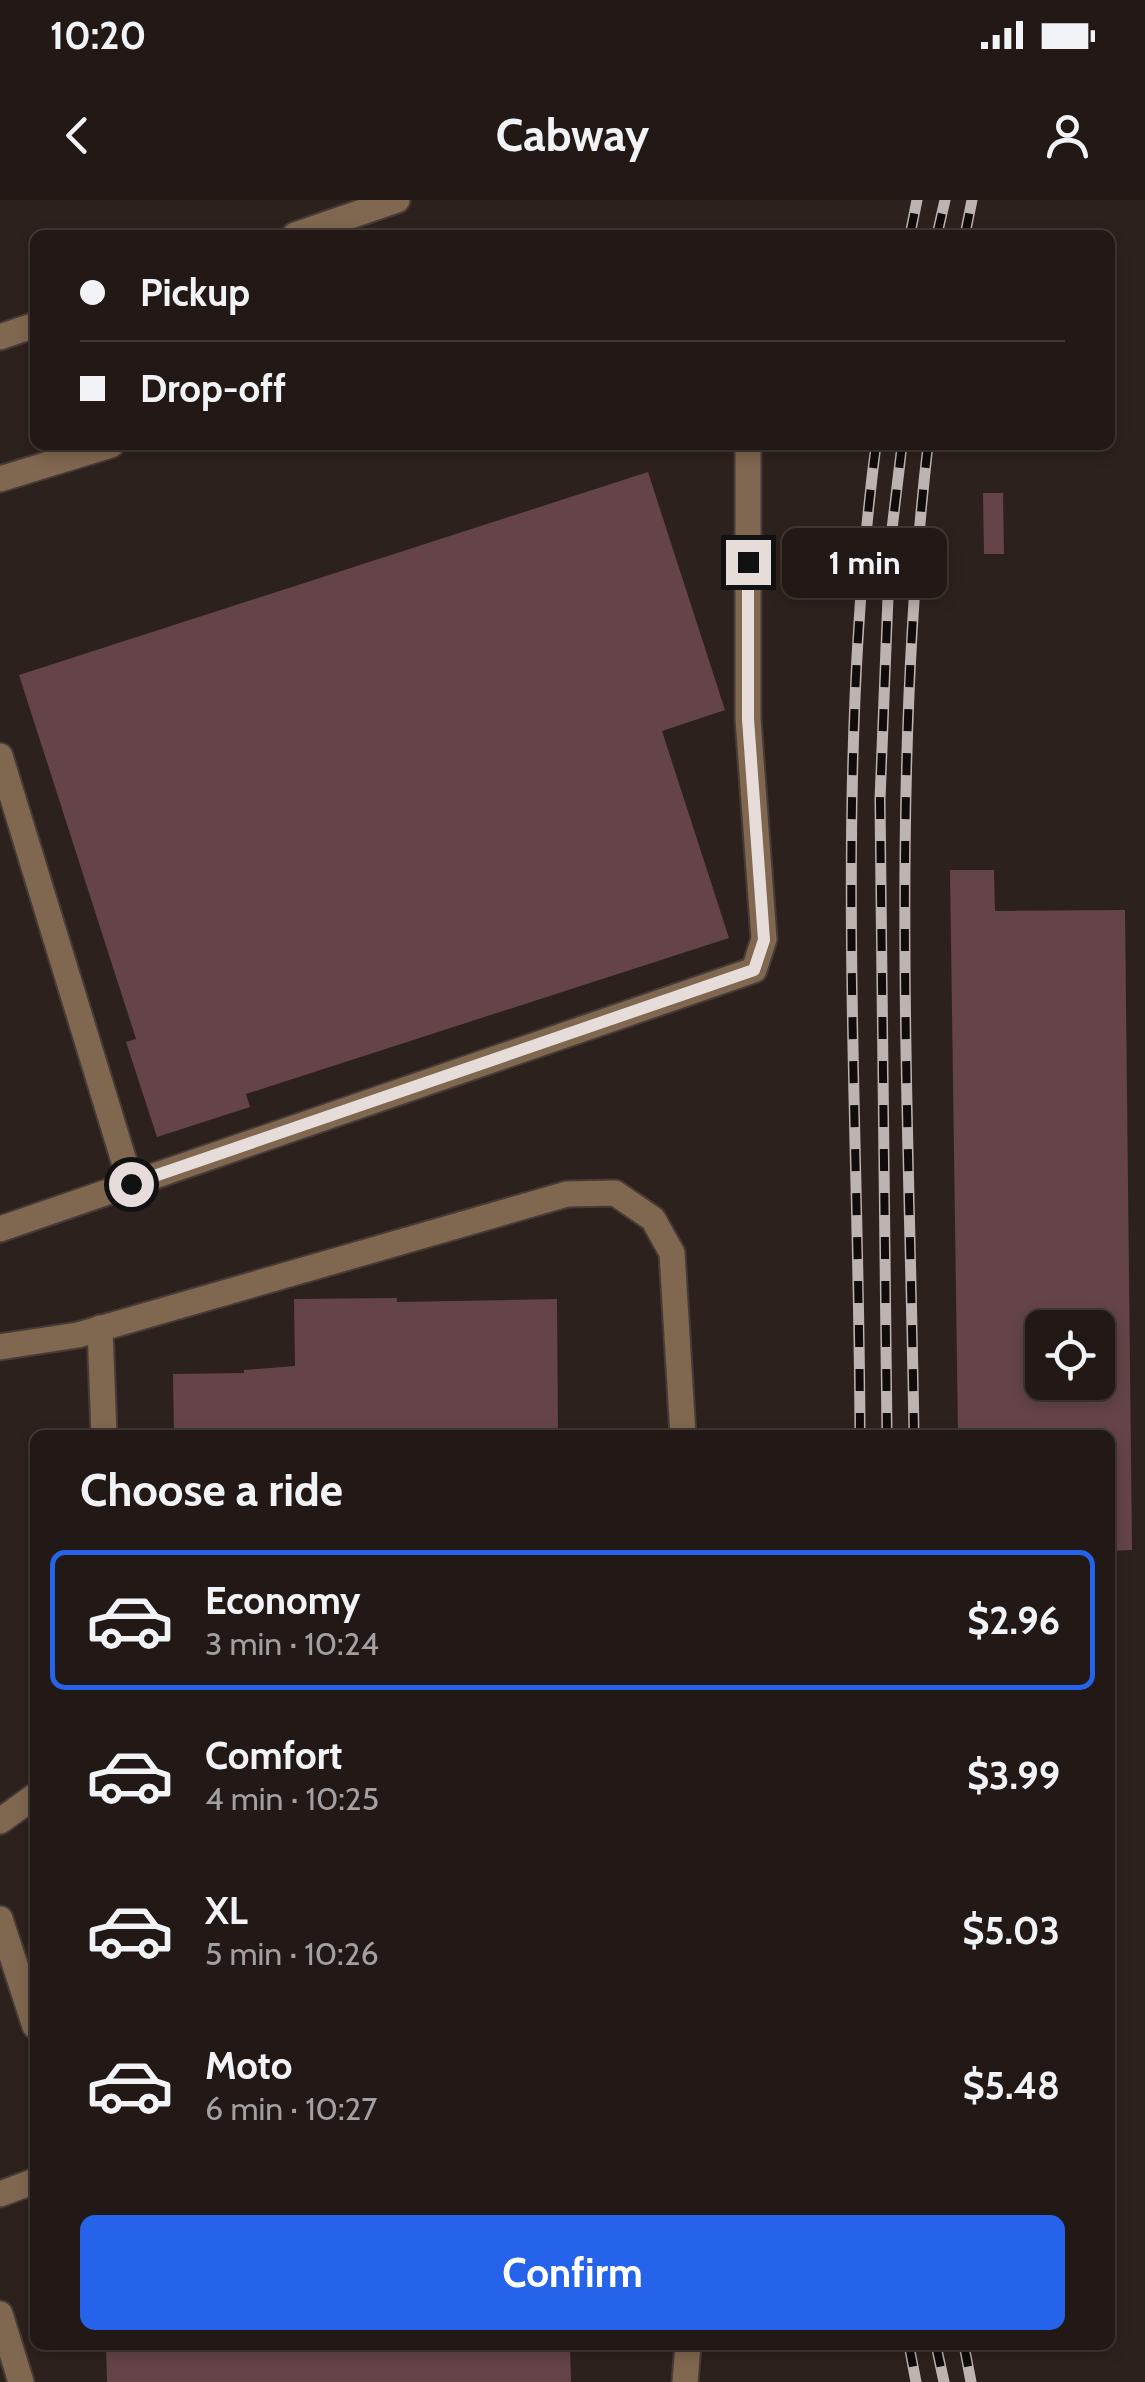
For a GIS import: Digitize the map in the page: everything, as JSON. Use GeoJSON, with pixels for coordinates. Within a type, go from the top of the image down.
{"type":"FeatureCollection","features":[{"type":"Feature","properties":{"kind":"lane"},"geometry":{"type":"LineString","coordinates":[[310,230],[397,200]]}},
{"type":"Feature","properties":{"kind":"lane"},"geometry":{"type":"LineString","coordinates":[[0,336],[30,326]]}},
{"type":"Feature","properties":{"kind":"lane"},"geometry":{"type":"LineString","coordinates":[[0,479],[96,450]]}},
{"type":"Feature","properties":{"kind":"lane"},"geometry":{"type":"LineString","coordinates":[[0,1228],[754,970],[764,940],[748,719],[748,450]]}},
{"type":"Feature","properties":{"kind":"lane"},"geometry":{"type":"LineString","coordinates":[[0,756],[131,1184]]}},
{"type":"Feature","properties":{"kind":"lane"},"geometry":{"type":"LineString","coordinates":[[0,1346],[100,1328],[567,1194],[615,1193],[653,1219],[672,1253],[682,1430]]}},
{"type":"Feature","properties":{"kind":"lane"},"geometry":{"type":"LineString","coordinates":[[100,1328],[104,1430]]}},
{"type":"Feature","properties":{"kind":"lane"},"geometry":{"type":"LineString","coordinates":[[0,1821],[30,1800]]}},
{"type":"Feature","properties":{"kind":"lane"},"geometry":{"type":"LineString","coordinates":[[0,1919],[30,2011]]}},
{"type":"Feature","properties":{"kind":"lane"},"geometry":{"type":"LineString","coordinates":[[0,2194],[30,2184]]}},
{"type":"Feature","properties":{"kind":"lane"},"geometry":{"type":"LineString","coordinates":[[0,2314],[21,2382]]}},
{"type":"Feature","properties":{"kind":"lane"},"geometry":{"type":"LineString","coordinates":[[685,2382],[688,2350]]}},
{"type":"Feature","properties":{"kind":"building"},"geometry":{"type":"Polygon","coordinates":[[[648,472],[725,710],[662,731],[729,938],[246,1094],[250,1107],[157,1137],[126,1042],[136,1039],[19,675],[648,472]]]}},
{"type":"Feature","properties":{"kind":"building"},"geometry":{"type":"Polygon","coordinates":[[[983,493],[1003,493],[1004,554],[984,554],[983,493]]]}},
{"type":"Feature","properties":{"kind":"building"},"geometry":{"type":"Polygon","coordinates":[[[950,870],[994,870],[995,911],[1125,910],[1132,1550],[1115,1551],[1115,1430],[958,1430],[950,870]]]}},
{"type":"Feature","properties":{"kind":"building"},"geometry":{"type":"Polygon","coordinates":[[[294,1299],[557,1299],[558,1430],[174,1430],[173,1374],[244,1373],[295,1366],[294,1299]]]}},
{"type":"Feature","properties":{"kind":"building"},"geometry":{"type":"Polygon","coordinates":[[[106,2350],[570,2350],[571,2382],[107,2382],[106,2350]]]}},
{"type":"Feature","properties":{"kind":"railway"},"geometry":{"type":"LineString","coordinates":[[911,230],[917,200]]}},
{"type":"Feature","properties":{"kind":"railway"},"geometry":{"type":"LineString","coordinates":[[938,230],[945,200]]}},
{"type":"Feature","properties":{"kind":"railway"},"geometry":{"type":"LineString","coordinates":[[966,230],[972,200]]}},
{"type":"Feature","properties":{"kind":"railway"},"geometry":{"type":"LineString","coordinates":[[860,1430],[852,816],[855,692],[875,450]]}},
{"type":"Feature","properties":{"kind":"railway"},"geometry":{"type":"LineString","coordinates":[[887,1430],[880,800],[890,546],[901,450]]}},
{"type":"Feature","properties":{"kind":"railway"},"geometry":{"type":"LineString","coordinates":[[914,1430],[906,1063],[906,815],[916,568],[928,450]]}},
{"type":"Feature","properties":{"kind":"railway"},"geometry":{"type":"LineString","coordinates":[[910,2350],[916,2382]]}},
{"type":"Feature","properties":{"kind":"railway"},"geometry":{"type":"LineString","coordinates":[[937,2350],[944,2382]]}},
{"type":"Feature","properties":{"kind":"railway"},"geometry":{"type":"LineString","coordinates":[[965,2350],[971,2382]]}},
{"type":"Feature","properties":{"kind":"route"},"geometry":{"type":"LineString","coordinates":[[131,1184],[754,970],[764,940],[748,719],[748,562]]}}]}
